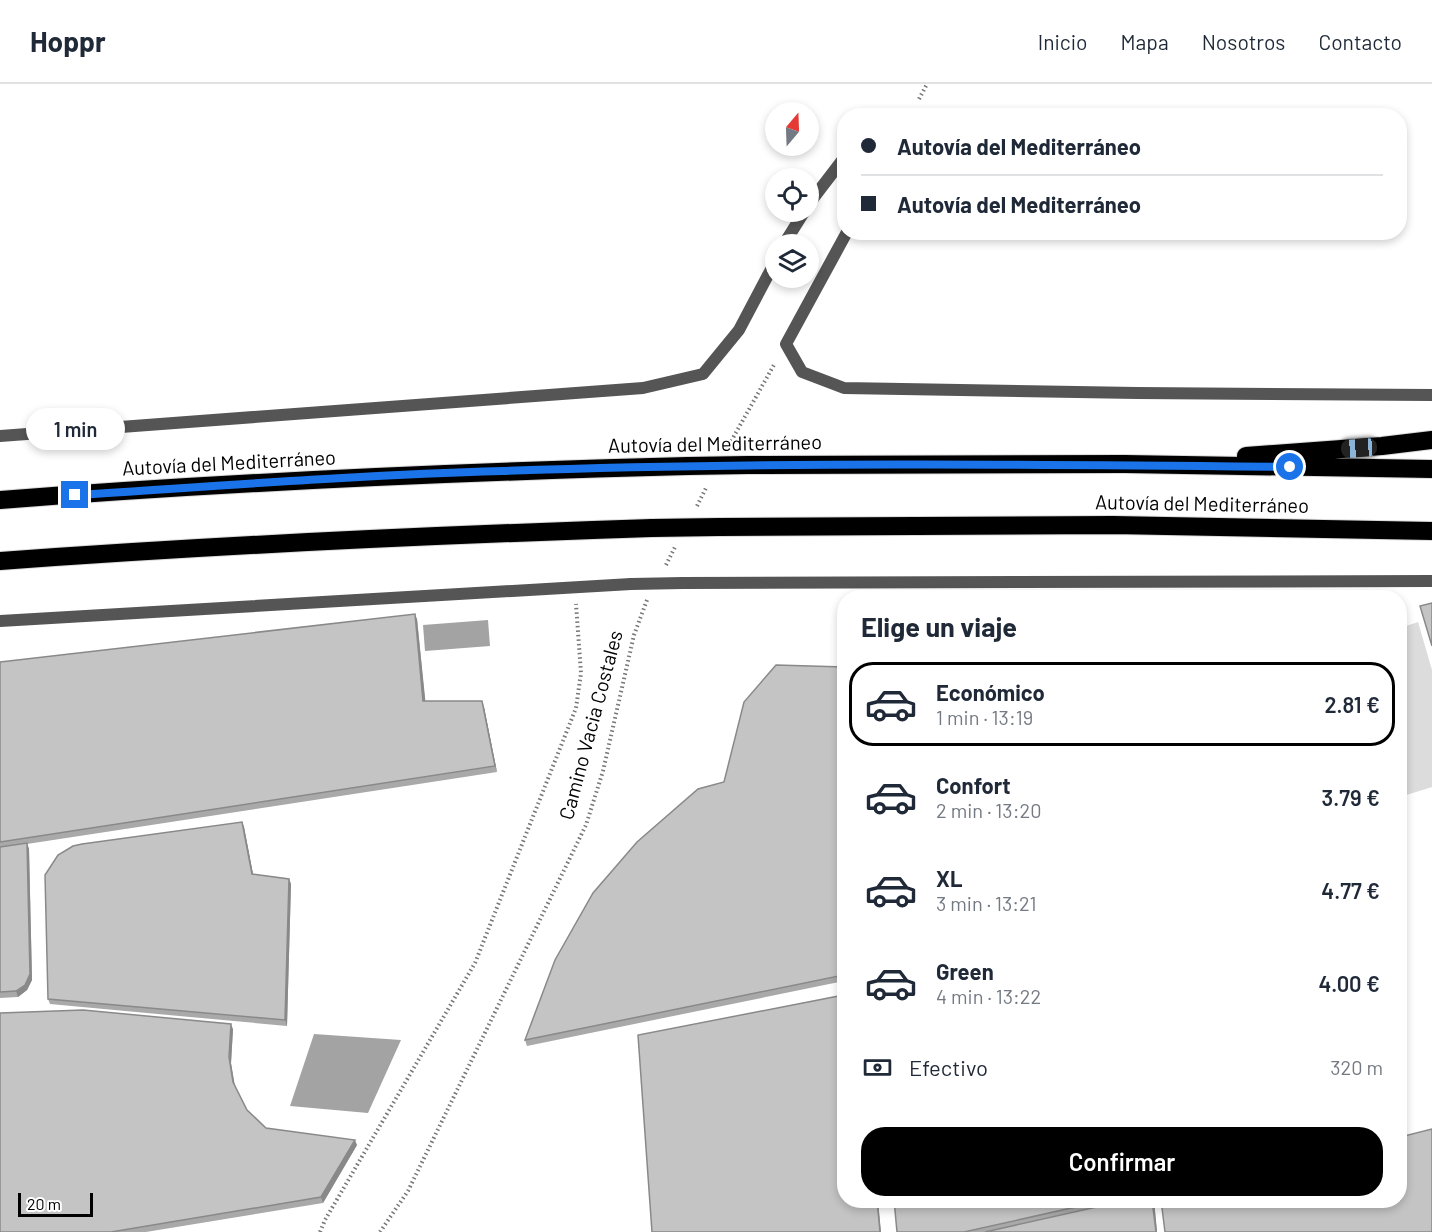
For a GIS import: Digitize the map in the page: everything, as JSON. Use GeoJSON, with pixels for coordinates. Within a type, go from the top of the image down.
{"type":"FeatureCollection","features":[{"type":"Feature","properties":{"kind":"highway"},"geometry":{"type":"LineString","coordinates":[[1125,464],[1382,446],[1432,440]]}},
{"type":"Feature","properties":{"kind":"highway","name":"Autovía del Mediterráneo"},"geometry":{"type":"LineString","coordinates":[[0,500],[454,473],[688,466],[1125,464],[1432,469]]}},
{"type":"Feature","properties":{"kind":"highway","name":"Autovía del Mediterráneo"},"geometry":{"type":"LineString","coordinates":[[0,561],[482,533],[652,528],[1113,525],[1432,531]]}},
{"type":"Feature","properties":{"kind":"street"},"geometry":{"type":"LineString","coordinates":[[819,191],[837,167]]}},
{"type":"Feature","properties":{"kind":"street"},"geometry":{"type":"LineString","coordinates":[[843,240],[786,344],[802,372],[844,388],[1432,395]]}},
{"type":"Feature","properties":{"kind":"street"},"geometry":{"type":"LineString","coordinates":[[0,436],[643,388],[703,374],[739,330],[765,281]]}},
{"type":"Feature","properties":{"kind":"street"},"geometry":{"type":"LineString","coordinates":[[0,621],[632,584],[1432,581]]}},
{"type":"Feature","properties":{"kind":"path"},"geometry":{"type":"LineString","coordinates":[[727,449],[786,344]]}},
{"type":"Feature","properties":{"kind":"path"},"geometry":{"type":"LineString","coordinates":[[694,510],[711,480]]}},
{"type":"Feature","properties":{"kind":"path"},"geometry":{"type":"LineString","coordinates":[[662,572],[678,541]]}},
{"type":"Feature","properties":{"kind":"path","name":"Camino Vacia Costales"},"geometry":{"type":"LineString","coordinates":[[320,1232],[475,963],[576,708],[581,674],[575,588]]}},
{"type":"Feature","properties":{"kind":"path","name":"Camino Vacia Costales"},"geometry":{"type":"LineString","coordinates":[[380,1232],[408,1191],[586,825],[603,771],[634,635],[652,592]]}},
{"type":"Feature","properties":{"kind":"shaded area"},"geometry":{"type":"Polygon","coordinates":[[[488,620],[490,646],[425,651],[423,625],[488,620]]]}},
{"type":"Feature","properties":{"kind":"shaded area"},"geometry":{"type":"Polygon","coordinates":[[[1418,622],[1432,670],[1432,787],[1407,795],[1407,626],[1418,622]]]}},
{"type":"Feature","properties":{"kind":"shaded area"},"geometry":{"type":"Polygon","coordinates":[[[314,1034],[401,1040],[368,1113],[290,1106],[314,1034]]]}},
{"type":"Feature","properties":{"kind":"building"},"geometry":{"type":"Polygon","coordinates":[[[1432,603],[1432,646],[1420,606],[1432,603]]]}},
{"type":"Feature","properties":{"kind":"building"},"geometry":{"type":"Polygon","coordinates":[[[415,614],[423,701],[482,701],[495,766],[0,842],[0,662],[415,614]]]}},
{"type":"Feature","properties":{"kind":"building"},"geometry":{"type":"Polygon","coordinates":[[[776,665],[837,667],[837,976],[525,1040],[555,960],[593,893],[637,842],[698,789],[724,782],[744,702],[776,665]]]}},
{"type":"Feature","properties":{"kind":"building"},"geometry":{"type":"Polygon","coordinates":[[[242,822],[252,874],[289,879],[285,1020],[48,999],[45,875],[58,855],[73,846],[82,844],[242,822]]]}},
{"type":"Feature","properties":{"kind":"building"},"geometry":{"type":"Polygon","coordinates":[[[27,843],[30,974],[25,985],[16,991],[0,992],[0,847],[27,843]]]}},
{"type":"Feature","properties":{"kind":"building"},"geometry":{"type":"Polygon","coordinates":[[[837,996],[837,1208],[878,1208],[880,1232],[652,1232],[638,1035],[837,996]]]}},
{"type":"Feature","properties":{"kind":"building"},"geometry":{"type":"Polygon","coordinates":[[[83,1010],[231,1024],[229,1057],[233,1082],[247,1110],[266,1128],[355,1140],[321,1197],[111,1232],[0,1232],[0,1013],[83,1010]]]}},
{"type":"Feature","properties":{"kind":"building"},"geometry":{"type":"Polygon","coordinates":[[[1432,1129],[1432,1232],[1165,1232],[1162,1208],[1407,1208],[1407,1135],[1432,1129]]]}},
{"type":"Feature","properties":{"kind":"building"},"geometry":{"type":"Polygon","coordinates":[[[895,1208],[1071,1208],[964,1232],[897,1232],[895,1208]]]}},
{"type":"Feature","properties":{"kind":"building"},"geometry":{"type":"Polygon","coordinates":[[[1092,1208],[1153,1208],[1156,1232],[985,1232],[1092,1208]]]}},
{"type":"Feature","properties":{"kind":"route"},"geometry":{"type":"LineString","coordinates":[[75,495],[499,471],[688,466],[1125,464],[1290,467]]}}]}
